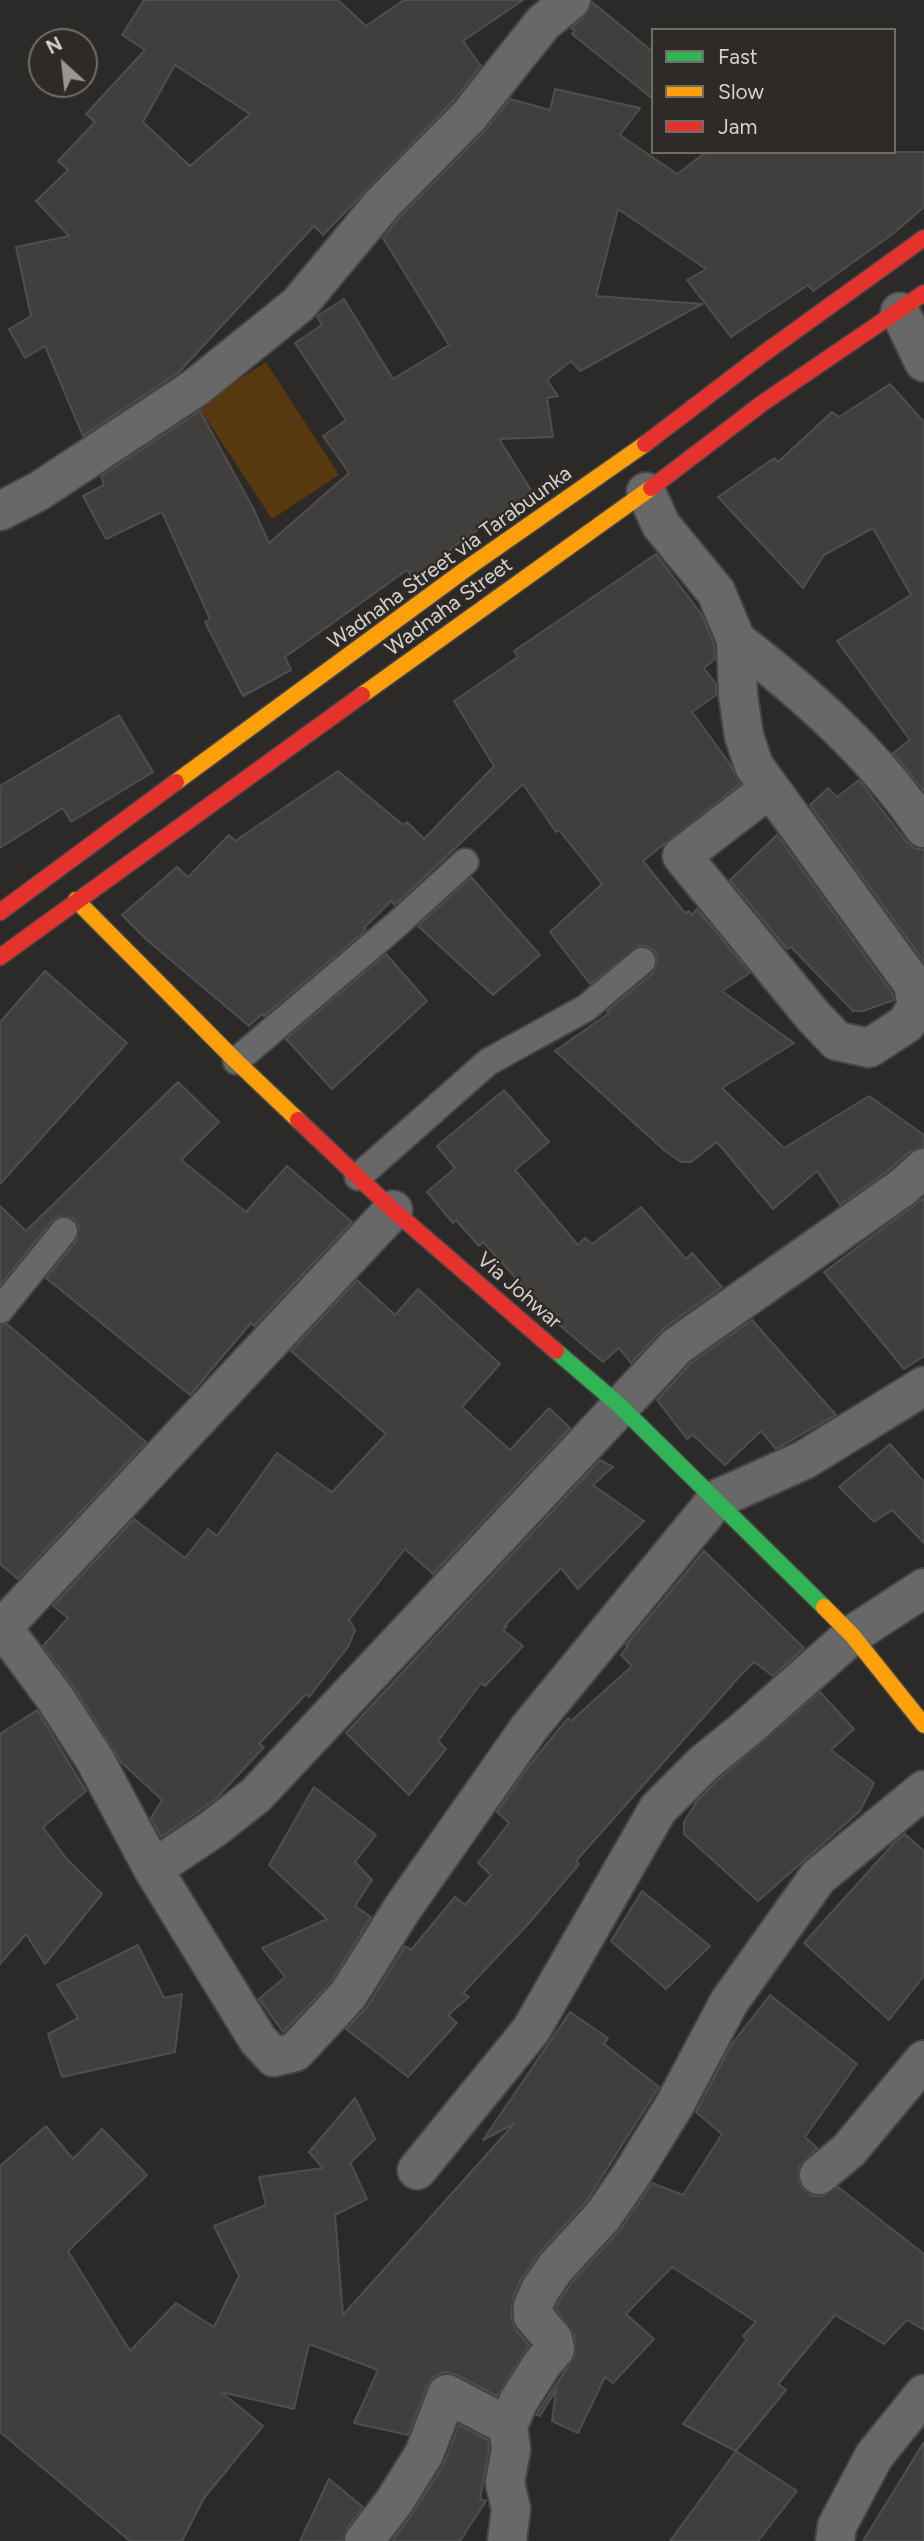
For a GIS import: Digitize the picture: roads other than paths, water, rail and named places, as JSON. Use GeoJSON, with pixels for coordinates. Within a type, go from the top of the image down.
{"type":"FeatureCollection","features":[{"type":"Feature","properties":{"kind":"main road","name":"Wadnaha Street via Tarabuunka"},"geometry":{"type":"LineString","coordinates":[[0,912],[466,569],[625,459],[707,421],[924,238]]}},
{"type":"Feature","properties":{"kind":"main road","name":"Wadnaha Street"},"geometry":{"type":"LineString","coordinates":[[0,957],[646,492],[707,421],[764,402],[912,302]]}},
{"type":"Feature","properties":{"kind":"main road","name":"Via Johwar"},"geometry":{"type":"LineString","coordinates":[[76,900],[236,1061],[393,1210],[619,1405],[717,1499],[852,1635],[924,1725]]}},
{"type":"Feature","properties":{"kind":"street"},"geometry":{"type":"LineString","coordinates":[[0,511],[38,491],[195,388],[299,304],[383,203],[468,116],[543,23],[571,0]]}},
{"type":"Feature","properties":{"kind":"street"},"geometry":{"type":"LineString","coordinates":[[912,302],[924,362]]}},
{"type":"Feature","properties":{"kind":"street"},"geometry":{"type":"LineString","coordinates":[[646,492],[662,525],[716,592],[736,640],[738,695],[744,736],[754,766],[913,984],[917,1006],[906,1024],[869,1048],[837,1041],[813,1016],[682,856],[770,788]]}},
{"type":"Feature","properties":{"kind":"street"},"geometry":{"type":"LineString","coordinates":[[736,640],[794,685],[850,738],[924,828]]}},
{"type":"Feature","properties":{"kind":"street"},"geometry":{"type":"LineString","coordinates":[[153,1869],[214,1828],[256,1795],[677,1346],[903,1187],[924,1168]]}},
{"type":"Feature","properties":{"kind":"street"},"geometry":{"type":"LineString","coordinates":[[393,1210],[2,1626],[55,1698],[95,1760],[153,1869],[258,2040],[274,2057],[295,2052],[348,1994],[402,1909],[529,1728],[717,1499],[804,1460],[924,1385]]}},
{"type":"Feature","properties":{"kind":"street"},"geometry":{"type":"LineString","coordinates":[[417,2170],[531,2030],[659,1809],[704,1763],[852,1635],[924,1588]]}},
{"type":"Feature","properties":{"kind":"street"},"geometry":{"type":"LineString","coordinates":[[507,2541],[511,2509],[505,2483],[511,2449],[508,2426],[518,2402],[542,2364],[555,2350],[553,2339],[533,2316],[533,2306],[540,2290],[556,2267],[603,2216],[630,2177],[674,2106],[729,2002],[818,1877],[924,1790]]}},
{"type":"Feature","properties":{"kind":"street"},"geometry":{"type":"LineString","coordinates":[[819,2175],[849,2150],[924,2060]]}},
{"type":"Feature","properties":{"kind":"street"},"geometry":{"type":"LineString","coordinates":[[364,2541],[394,2502],[424,2454],[447,2394],[508,2426]]}},
{"type":"Feature","properties":{"kind":"street"},"geometry":{"type":"LineString","coordinates":[[835,2541],[837,2526],[874,2456],[924,2394]]}},
{"type":"Feature","properties":{"kind":"lane"},"geometry":{"type":"LineString","coordinates":[[236,1061],[397,925],[465,862]]}},
{"type":"Feature","properties":{"kind":"lane"},"geometry":{"type":"LineString","coordinates":[[358,1177],[488,1062],[586,1008],[642,961]]}},
{"type":"Feature","properties":{"kind":"lane"},"geometry":{"type":"LineString","coordinates":[[0,1310],[64,1231]]}}]}
